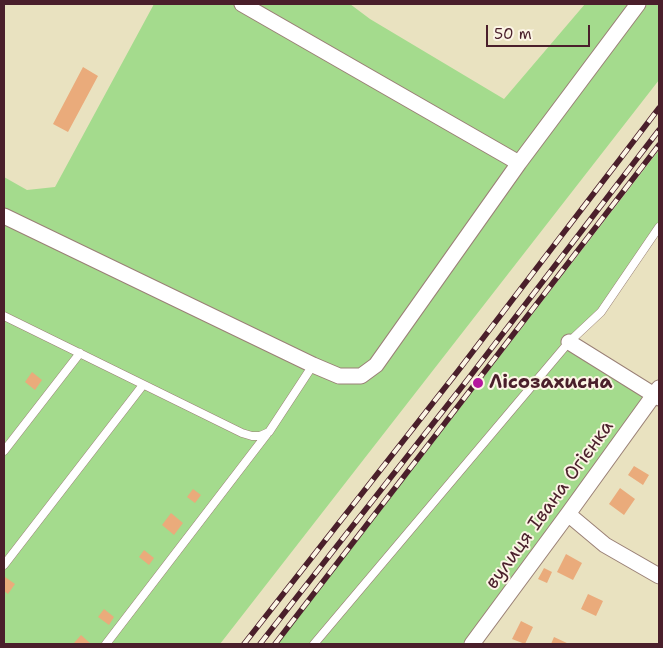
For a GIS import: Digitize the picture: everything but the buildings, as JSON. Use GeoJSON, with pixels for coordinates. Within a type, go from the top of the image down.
{"type":"FeatureCollection","features":[{"type":"Feature","properties":{"kind":"street"},"geometry":{"type":"LineString","coordinates":[[242,4],[519,163]]}},
{"type":"Feature","properties":{"kind":"street"},"geometry":{"type":"LineString","coordinates":[[4,216],[313,365],[340,376],[361,376],[376,365],[519,163],[638,4]]}},
{"type":"Feature","properties":{"kind":"street"},"geometry":{"type":"LineString","coordinates":[[568,342],[658,394]]}},
{"type":"Feature","properties":{"kind":"street","name":"вулиця Івана Огієнка"},"geometry":{"type":"LineString","coordinates":[[472,644],[658,394]]}},
{"type":"Feature","properties":{"kind":"street"},"geometry":{"type":"LineString","coordinates":[[568,514],[605,545],[659,576]]}},
{"type":"Feature","properties":{"kind":"lane"},"geometry":{"type":"LineString","coordinates":[[314,644],[568,342],[601,312],[659,226]]}},
{"type":"Feature","properties":{"kind":"lane"},"geometry":{"type":"LineString","coordinates":[[4,316],[242,433],[260,436],[269,432]]}},
{"type":"Feature","properties":{"kind":"lane"},"geometry":{"type":"LineString","coordinates":[[4,452],[80,353]]}},
{"type":"Feature","properties":{"kind":"lane"},"geometry":{"type":"LineString","coordinates":[[106,644],[269,432],[313,365]]}},
{"type":"Feature","properties":{"kind":"lane"},"geometry":{"type":"LineString","coordinates":[[4,565],[143,384]]}},
{"type":"Feature","properties":{"kind":"green space"},"geometry":{"type":"Polygon","coordinates":[[[154,4],[350,4],[370,19],[504,99],[585,4],[659,4],[659,80],[220,644],[4,644],[4,177],[27,190],[55,187],[154,4]]]}},
{"type":"Feature","properties":{"kind":"green space"},"geometry":{"type":"Polygon","coordinates":[[[659,150],[659,234],[605,313],[569,347],[648,397],[463,644],[278,644],[659,150]]]}},
{"type":"Feature","properties":{"kind":"railway"},"geometry":{"type":"LineString","coordinates":[[244,644],[458,371],[659,108]]}},
{"type":"Feature","properties":{"kind":"railway"},"geometry":{"type":"LineString","coordinates":[[260,644],[468,379],[659,130]]}},
{"type":"Feature","properties":{"kind":"railway"},"geometry":{"type":"LineString","coordinates":[[275,644],[659,145]]}},
{"type":"Feature","properties":{"kind":"place","name":"Лісозахисна"},"geometry":{"type":"Point","coordinates":[478,383]}}]}
